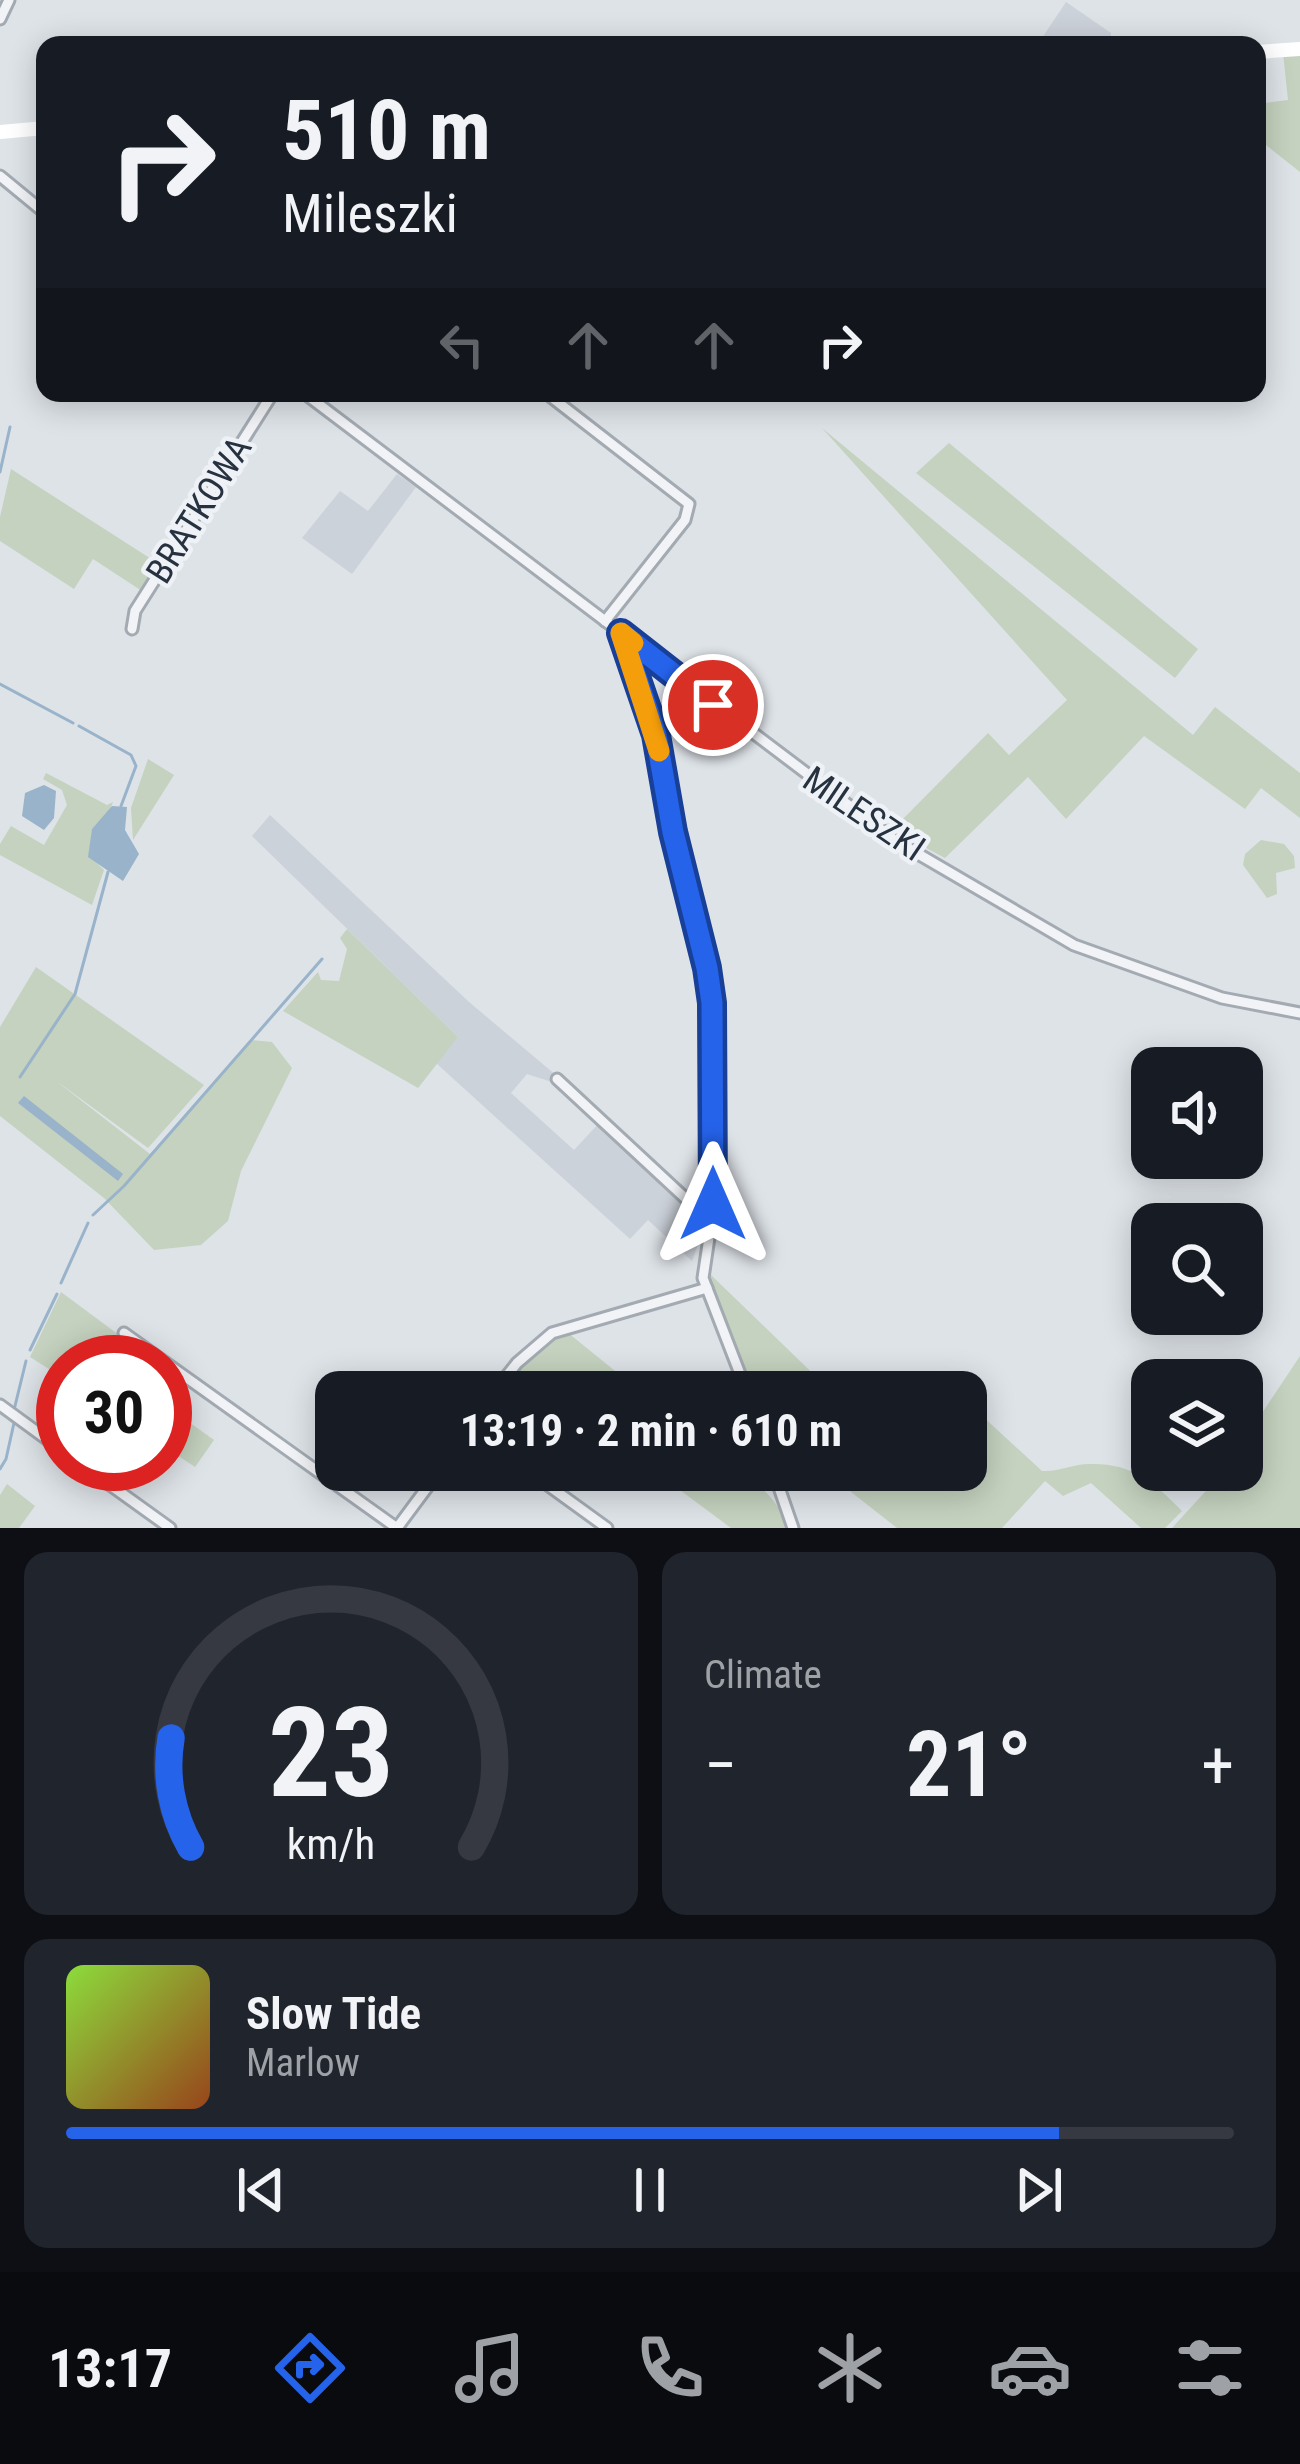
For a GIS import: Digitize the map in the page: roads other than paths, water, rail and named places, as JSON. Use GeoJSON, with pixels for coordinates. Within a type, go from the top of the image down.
{"type":"FeatureCollection","features":[{"type":"Feature","properties":{"kind":"street"},"geometry":{"type":"LineString","coordinates":[[0,19],[9,0]]}},
{"type":"Feature","properties":{"kind":"street"},"geometry":{"type":"LineString","coordinates":[[1266,51],[1300,49]]}},
{"type":"Feature","properties":{"kind":"street"},"geometry":{"type":"LineString","coordinates":[[0,131],[36,129]]}},
{"type":"Feature","properties":{"kind":"street"},"geometry":{"type":"LineString","coordinates":[[0,176],[36,206]]}},
{"type":"Feature","properties":{"kind":"street","name":"BRATKOWA"},"geometry":{"type":"LineString","coordinates":[[132,629],[135,611],[267,402]]}},
{"type":"Feature","properties":{"kind":"street","name":"MILESZKI"},"geometry":{"type":"LineString","coordinates":[[316,402],[879,829],[1043,929],[1103,957],[1222,998],[1300,1013]]}},
{"type":"Feature","properties":{"kind":"street"},"geometry":{"type":"LineString","coordinates":[[558,402],[688,504],[685,520],[604,621]]}},
{"type":"Feature","properties":{"kind":"street"},"geometry":{"type":"LineString","coordinates":[[621,633],[656,735],[673,832],[707,968],[712,1003],[712,1223],[703,1267],[739,1371]]}},
{"type":"Feature","properties":{"kind":"street"},"geometry":{"type":"LineString","coordinates":[[557,1078],[712,1223]]}},
{"type":"Feature","properties":{"kind":"street"},"geometry":{"type":"LineString","coordinates":[[511,1371],[552,1333],[707,1288]]}},
{"type":"Feature","properties":{"kind":"street"},"geometry":{"type":"LineString","coordinates":[[124,1333],[397,1528],[424,1491]]}},
{"type":"Feature","properties":{"kind":"street"},"geometry":{"type":"LineString","coordinates":[[0,1405],[36,1431]]}},
{"type":"Feature","properties":{"kind":"street"},"geometry":{"type":"LineString","coordinates":[[119,1491],[170,1528]]}},
{"type":"Feature","properties":{"kind":"street"},"geometry":{"type":"LineString","coordinates":[[556,1491],[607,1528]]}},
{"type":"Feature","properties":{"kind":"street"},"geometry":{"type":"LineString","coordinates":[[780,1491],[793,1528]]}},
{"type":"Feature","properties":{"kind":"water"},"geometry":{"type":"Polygon","coordinates":[[[44,785],[56,791],[54,818],[44,830],[22,816],[25,793],[44,785]]]}},
{"type":"Feature","properties":{"kind":"water"},"geometry":{"type":"Polygon","coordinates":[[[112,806],[127,807],[125,830],[139,854],[123,881],[88,857],[92,829],[112,806]]]}},
{"type":"Feature","properties":{"kind":"water"},"geometry":{"type":"Polygon","coordinates":[[[24,1096],[123,1174],[118,1181],[18,1103],[24,1096]]]}},
{"type":"Feature","properties":{"kind":"waterway"},"geometry":{"type":"LineString","coordinates":[[0,472],[10,427]]}},
{"type":"Feature","properties":{"kind":"waterway"},"geometry":{"type":"LineString","coordinates":[[0,684],[73,723]]}},
{"type":"Feature","properties":{"kind":"waterway"},"geometry":{"type":"LineString","coordinates":[[79,726],[131,755],[136,766],[121,806]]}},
{"type":"Feature","properties":{"kind":"waterway"},"geometry":{"type":"LineString","coordinates":[[20,1077],[75,994],[108,872]]}},
{"type":"Feature","properties":{"kind":"waterway"},"geometry":{"type":"LineString","coordinates":[[93,1215],[124,1186],[322,959]]}},
{"type":"Feature","properties":{"kind":"waterway"},"geometry":{"type":"LineString","coordinates":[[61,1283],[88,1223]]}},
{"type":"Feature","properties":{"kind":"waterway"},"geometry":{"type":"LineString","coordinates":[[30,1350],[57,1294]]}},
{"type":"Feature","properties":{"kind":"waterway"},"geometry":{"type":"LineString","coordinates":[[14,1410],[26,1361]]}},
{"type":"Feature","properties":{"kind":"waterway"},"geometry":{"type":"LineString","coordinates":[[0,1469],[14,1423]]}}]}
